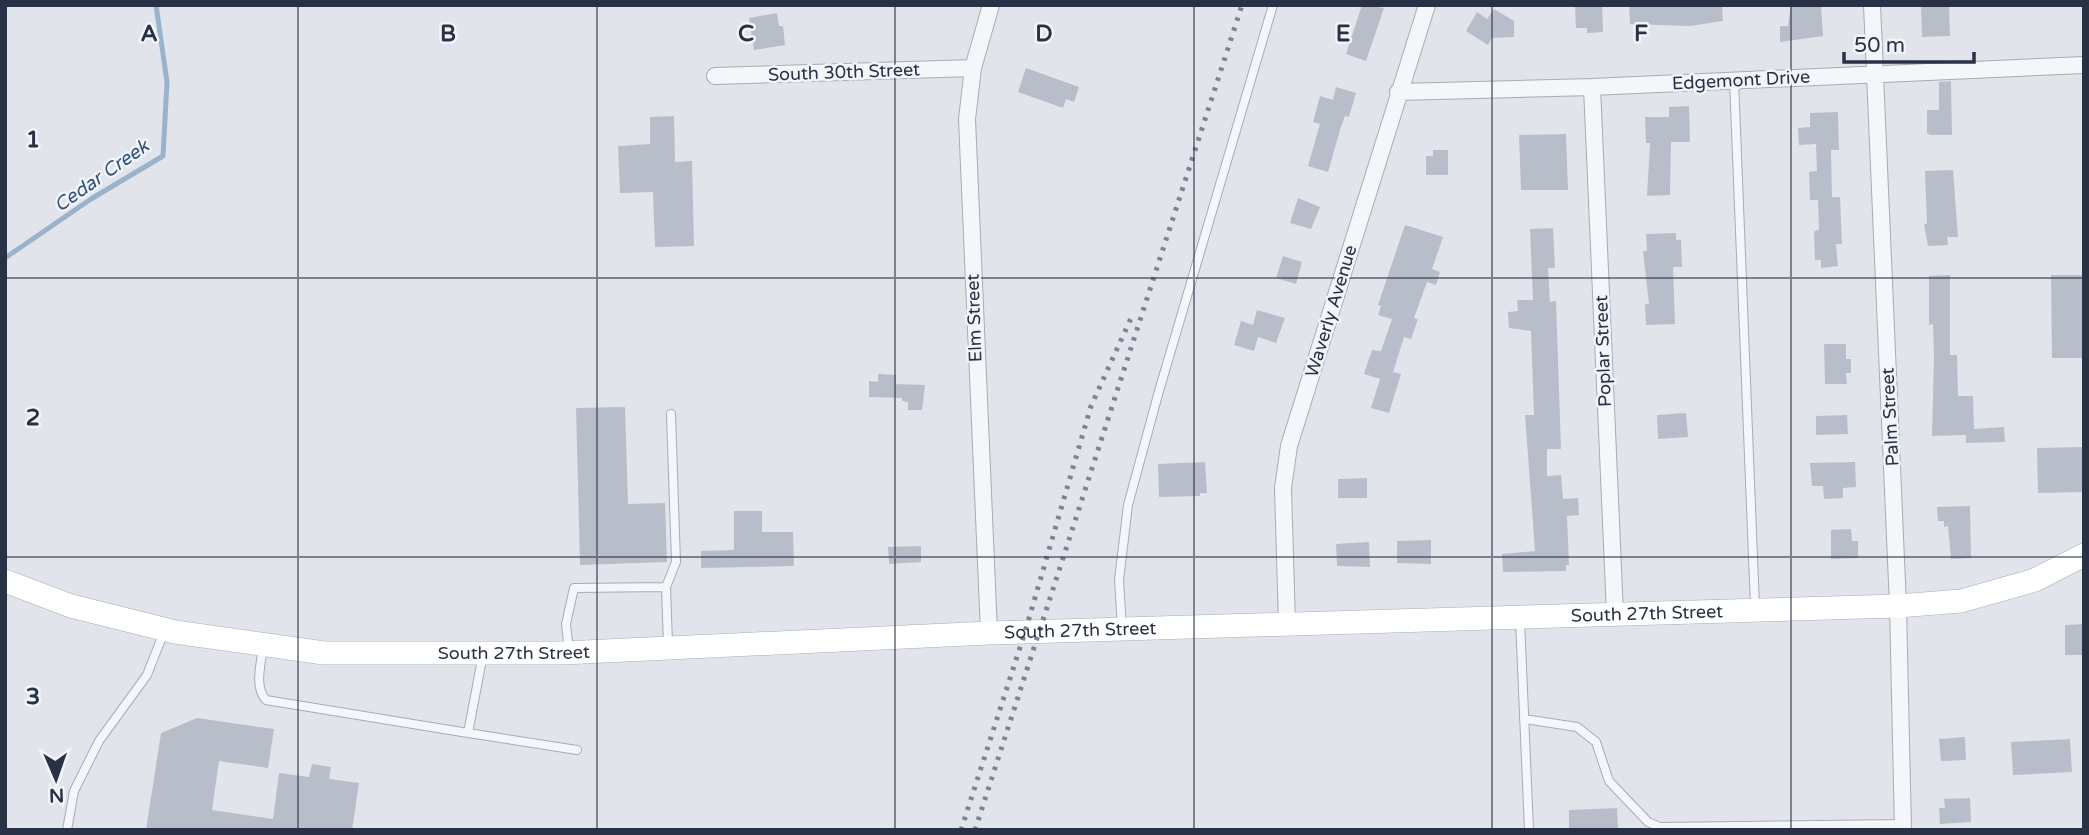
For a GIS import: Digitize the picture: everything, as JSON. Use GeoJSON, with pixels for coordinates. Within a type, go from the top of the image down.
{"type":"FeatureCollection","features":[{"type":"Feature","properties":{"kind":"main road","name":"South 27th Street"},"geometry":{"type":"LineString","coordinates":[[5,580],[71,606],[165,629],[324,653],[569,653],[989,633],[1898,606],[1961,601],[2035,580],[2084,555]]}},
{"type":"Feature","properties":{"kind":"street","name":"Elm Street"},"geometry":{"type":"LineString","coordinates":[[989,633],[967,133],[973,68],[991,5]]}},
{"type":"Feature","properties":{"kind":"street","name":"Waverly Avenue"},"geometry":{"type":"LineString","coordinates":[[1287,625],[1283,488],[1289,446],[1427,5]]}},
{"type":"Feature","properties":{"kind":"street","name":"Palm Street"},"geometry":{"type":"LineString","coordinates":[[1872,5],[1898,606],[1903,827]]}},
{"type":"Feature","properties":{"kind":"street","name":"Edgemont Drive"},"geometry":{"type":"LineString","coordinates":[[1398,92],[1592,88],[2084,65]]}},
{"type":"Feature","properties":{"kind":"street","name":"South 30th Street"},"geometry":{"type":"LineString","coordinates":[[715,76],[973,68]]}},
{"type":"Feature","properties":{"kind":"street","name":"Poplar Street"},"geometry":{"type":"LineString","coordinates":[[1592,88],[1615,614]]}},
{"type":"Feature","properties":{"kind":"lane"},"geometry":{"type":"LineString","coordinates":[[1122,630],[1119,580],[1128,505],[1273,5]]}},
{"type":"Feature","properties":{"kind":"lane"},"geometry":{"type":"LineString","coordinates":[[1734,80],[1756,610]]}},
{"type":"Feature","properties":{"kind":"lane"},"geometry":{"type":"LineString","coordinates":[[668,648],[666,587],[676,562],[671,414]]}},
{"type":"Feature","properties":{"kind":"lane"},"geometry":{"type":"LineString","coordinates":[[569,653],[566,624],[573,588],[666,587]]}},
{"type":"Feature","properties":{"kind":"lane"},"geometry":{"type":"LineString","coordinates":[[1520,617],[1529,830]]}},
{"type":"Feature","properties":{"kind":"lane"},"geometry":{"type":"LineString","coordinates":[[67,830],[74,791],[99,741],[147,675],[165,629]]}},
{"type":"Feature","properties":{"kind":"lane"},"geometry":{"type":"LineString","coordinates":[[263,644],[259,679],[260,694],[266,700],[576,750]]}},
{"type":"Feature","properties":{"kind":"lane"},"geometry":{"type":"LineString","coordinates":[[468,733],[484,653]]}},
{"type":"Feature","properties":{"kind":"lane"},"geometry":{"type":"LineString","coordinates":[[1524,719],[1577,727],[1596,742],[1609,781],[1648,822],[1660,827],[1903,827]]}},
{"type":"Feature","properties":{"kind":"building"},"geometry":{"type":"Polygon","coordinates":[[[1362,5],[1384,8],[1366,61],[1346,54],[1362,5]]]}},
{"type":"Feature","properties":{"kind":"building"},"geometry":{"type":"Polygon","coordinates":[[[1575,5],[1602,5],[1603,32],[1587,33],[1587,28],[1576,28],[1575,5]]]}},
{"type":"Feature","properties":{"kind":"building"},"geometry":{"type":"Polygon","coordinates":[[[1629,5],[1722,5],[1723,21],[1690,26],[1630,24],[1629,5]]]}},
{"type":"Feature","properties":{"kind":"building"},"geometry":{"type":"Polygon","coordinates":[[[1791,5],[1821,5],[1823,36],[1780,42],[1780,26],[1788,26],[1791,5]]]}},
{"type":"Feature","properties":{"kind":"building"},"geometry":{"type":"Polygon","coordinates":[[[1921,5],[1949,5],[1950,36],[1922,37],[1921,5]]]}},
{"type":"Feature","properties":{"kind":"building"},"geometry":{"type":"Polygon","coordinates":[[[1494,9],[1514,21],[1514,37],[1492,38],[1488,45],[1466,31],[1477,12],[1487,19],[1494,9]]]}},
{"type":"Feature","properties":{"kind":"building"},"geometry":{"type":"Polygon","coordinates":[[[777,13],[779,26],[783,26],[785,45],[754,50],[749,18],[777,13]]]}},
{"type":"Feature","properties":{"kind":"building"},"geometry":{"type":"Polygon","coordinates":[[[1026,68],[1079,87],[1074,102],[1066,99],[1063,108],[1018,92],[1026,68]]]}},
{"type":"Feature","properties":{"kind":"building"},"geometry":{"type":"Polygon","coordinates":[[[1951,81],[1952,135],[1930,135],[1927,133],[1927,110],[1939,110],[1939,82],[1951,81]]]}},
{"type":"Feature","properties":{"kind":"building"},"geometry":{"type":"Polygon","coordinates":[[[1336,87],[1356,93],[1349,117],[1345,116],[1340,130],[1328,172],[1308,166],[1320,124],[1313,122],[1320,96],[1333,100],[1336,87]]]}},
{"type":"Feature","properties":{"kind":"building"},"geometry":{"type":"Polygon","coordinates":[[[1689,106],[1690,142],[1671,142],[1670,195],[1647,196],[1650,143],[1646,143],[1645,117],[1669,117],[1669,107],[1689,106]]]}},
{"type":"Feature","properties":{"kind":"building"},"geometry":{"type":"Polygon","coordinates":[[[1838,112],[1839,150],[1831,150],[1832,197],[1840,197],[1842,244],[1836,244],[1838,266],[1821,268],[1821,260],[1815,260],[1814,231],[1819,230],[1818,200],[1810,200],[1809,172],[1817,171],[1816,144],[1799,145],[1798,128],[1810,127],[1810,113],[1838,112]]]}},
{"type":"Feature","properties":{"kind":"building"},"geometry":{"type":"Polygon","coordinates":[[[674,116],[675,162],[692,161],[694,246],[655,247],[653,192],[620,193],[618,146],[650,144],[650,117],[674,116]]]}},
{"type":"Feature","properties":{"kind":"building"},"geometry":{"type":"Polygon","coordinates":[[[1566,134],[1568,190],[1521,190],[1519,135],[1566,134]]]}},
{"type":"Feature","properties":{"kind":"building"},"geometry":{"type":"Polygon","coordinates":[[[1433,150],[1448,150],[1448,175],[1426,175],[1426,156],[1433,156],[1433,150]]]}},
{"type":"Feature","properties":{"kind":"building"},"geometry":{"type":"Polygon","coordinates":[[[1953,170],[1958,237],[1947,237],[1948,245],[1928,246],[1924,224],[1927,224],[1925,171],[1953,170]]]}},
{"type":"Feature","properties":{"kind":"building"},"geometry":{"type":"Polygon","coordinates":[[[1298,198],[1320,207],[1311,229],[1290,223],[1298,198]]]}},
{"type":"Feature","properties":{"kind":"building"},"geometry":{"type":"Polygon","coordinates":[[[1405,225],[1443,237],[1432,269],[1440,272],[1436,285],[1427,282],[1414,318],[1418,319],[1411,339],[1404,337],[1393,372],[1401,374],[1389,413],[1371,408],[1380,379],[1364,374],[1372,350],[1381,351],[1392,319],[1378,315],[1381,306],[1378,305],[1405,225]]]}},
{"type":"Feature","properties":{"kind":"building"},"geometry":{"type":"Polygon","coordinates":[[[1553,228],[1555,268],[1548,268],[1550,302],[1556,301],[1561,449],[1547,449],[1547,476],[1561,475],[1563,499],[1578,498],[1579,515],[1567,516],[1569,565],[1566,565],[1566,571],[1503,572],[1502,554],[1535,551],[1525,415],[1534,415],[1531,331],[1509,328],[1508,312],[1518,311],[1517,300],[1533,300],[1530,229],[1553,228]]]}},
{"type":"Feature","properties":{"kind":"building"},"geometry":{"type":"Polygon","coordinates":[[[1676,233],[1676,240],[1681,240],[1682,267],[1673,267],[1675,324],[1646,325],[1645,304],[1649,304],[1643,251],[1647,251],[1646,234],[1676,233]]]}},
{"type":"Feature","properties":{"kind":"building"},"geometry":{"type":"Polygon","coordinates":[[[1283,256],[1302,262],[1296,284],[1276,278],[1283,256]]]}},
{"type":"Feature","properties":{"kind":"building"},"geometry":{"type":"Polygon","coordinates":[[[1950,275],[1950,355],[1957,355],[1958,396],[1973,396],[1974,429],[2004,427],[2005,442],[1966,443],[1966,435],[1932,436],[1934,356],[1933,324],[1929,325],[1929,276],[1950,275]]]}},
{"type":"Feature","properties":{"kind":"building"},"geometry":{"type":"Polygon","coordinates":[[[2051,275],[2084,275],[2084,358],[2052,358],[2051,275]]]}},
{"type":"Feature","properties":{"kind":"building"},"geometry":{"type":"Polygon","coordinates":[[[1257,310],[1285,318],[1276,343],[1258,337],[1254,351],[1234,345],[1241,321],[1253,325],[1257,310]]]}},
{"type":"Feature","properties":{"kind":"building"},"geometry":{"type":"Polygon","coordinates":[[[1824,344],[1846,344],[1846,359],[1851,359],[1851,373],[1846,373],[1847,384],[1825,384],[1824,344]]]}},
{"type":"Feature","properties":{"kind":"building"},"geometry":{"type":"Polygon","coordinates":[[[878,374],[896,375],[896,384],[925,385],[922,410],[908,410],[908,402],[902,401],[902,398],[869,397],[869,381],[878,382],[878,374]]]}},
{"type":"Feature","properties":{"kind":"building"},"geometry":{"type":"Polygon","coordinates":[[[625,407],[628,504],[665,503],[667,562],[580,565],[576,408],[625,407]]]}},
{"type":"Feature","properties":{"kind":"building"},"geometry":{"type":"Polygon","coordinates":[[[1686,413],[1688,437],[1658,439],[1657,415],[1686,413]]]}},
{"type":"Feature","properties":{"kind":"building"},"geometry":{"type":"Polygon","coordinates":[[[1847,415],[1848,434],[1816,435],[1816,416],[1847,415]]]}},
{"type":"Feature","properties":{"kind":"building"},"geometry":{"type":"Polygon","coordinates":[[[2083,447],[2084,492],[2038,493],[2037,448],[2083,447]]]}},
{"type":"Feature","properties":{"kind":"building"},"geometry":{"type":"Polygon","coordinates":[[[1205,462],[1207,493],[1200,493],[1200,496],[1159,497],[1158,464],[1205,462]]]}},
{"type":"Feature","properties":{"kind":"building"},"geometry":{"type":"Polygon","coordinates":[[[1855,462],[1856,487],[1843,488],[1843,498],[1824,499],[1823,486],[1812,486],[1810,463],[1855,462]]]}},
{"type":"Feature","properties":{"kind":"building"},"geometry":{"type":"Polygon","coordinates":[[[1367,478],[1367,498],[1338,498],[1338,479],[1367,478]]]}},
{"type":"Feature","properties":{"kind":"building"},"geometry":{"type":"Polygon","coordinates":[[[1970,506],[1971,558],[1951,559],[1948,526],[1944,527],[1944,521],[1938,521],[1937,507],[1970,506]]]}},
{"type":"Feature","properties":{"kind":"building"},"geometry":{"type":"Polygon","coordinates":[[[734,511],[762,511],[762,532],[793,532],[794,566],[701,568],[701,551],[734,550],[734,511]]]}},
{"type":"Feature","properties":{"kind":"building"},"geometry":{"type":"Polygon","coordinates":[[[1851,529],[1852,541],[1858,541],[1858,558],[1831,559],[1831,530],[1851,529]]]}},
{"type":"Feature","properties":{"kind":"building"},"geometry":{"type":"Polygon","coordinates":[[[1431,540],[1431,564],[1397,563],[1397,541],[1431,540]]]}},
{"type":"Feature","properties":{"kind":"building"},"geometry":{"type":"Polygon","coordinates":[[[1369,542],[1370,567],[1337,566],[1336,544],[1369,542]]]}},
{"type":"Feature","properties":{"kind":"building"},"geometry":{"type":"Polygon","coordinates":[[[921,546],[921,562],[889,564],[888,547],[921,546]]]}},
{"type":"Feature","properties":{"kind":"building"},"geometry":{"type":"Polygon","coordinates":[[[2084,624],[2084,655],[2065,655],[2065,625],[2084,624]]]}},
{"type":"Feature","properties":{"kind":"building"},"geometry":{"type":"Polygon","coordinates":[[[197,718],[274,729],[268,768],[219,761],[212,810],[273,819],[279,773],[309,777],[312,764],[331,767],[329,779],[359,783],[352,830],[146,830],[161,733],[197,718]]]}},
{"type":"Feature","properties":{"kind":"building"},"geometry":{"type":"Polygon","coordinates":[[[1965,737],[1966,760],[1941,761],[1939,739],[1965,737]]]}},
{"type":"Feature","properties":{"kind":"building"},"geometry":{"type":"Polygon","coordinates":[[[2070,739],[2072,772],[2013,775],[2011,742],[2070,739]]]}},
{"type":"Feature","properties":{"kind":"building"},"geometry":{"type":"Polygon","coordinates":[[[1970,798],[1971,822],[1940,824],[1939,808],[1945,808],[1944,799],[1970,798]]]}},
{"type":"Feature","properties":{"kind":"building"},"geometry":{"type":"Polygon","coordinates":[[[1617,808],[1618,830],[1569,830],[1569,810],[1617,808]]]}},
{"type":"Feature","properties":{"kind":"waterway","name":"Cedar Creek"},"geometry":{"type":"LineString","coordinates":[[5,258],[91,199],[163,156],[167,82],[156,5]]}},
{"type":"Feature","properties":{"kind":"railway"},"geometry":{"type":"LineString","coordinates":[[975,830],[1242,5]]}},
{"type":"Feature","properties":{"kind":"railway"},"geometry":{"type":"LineString","coordinates":[[961,830],[1025,632],[1091,406],[1132,316]]}}]}
